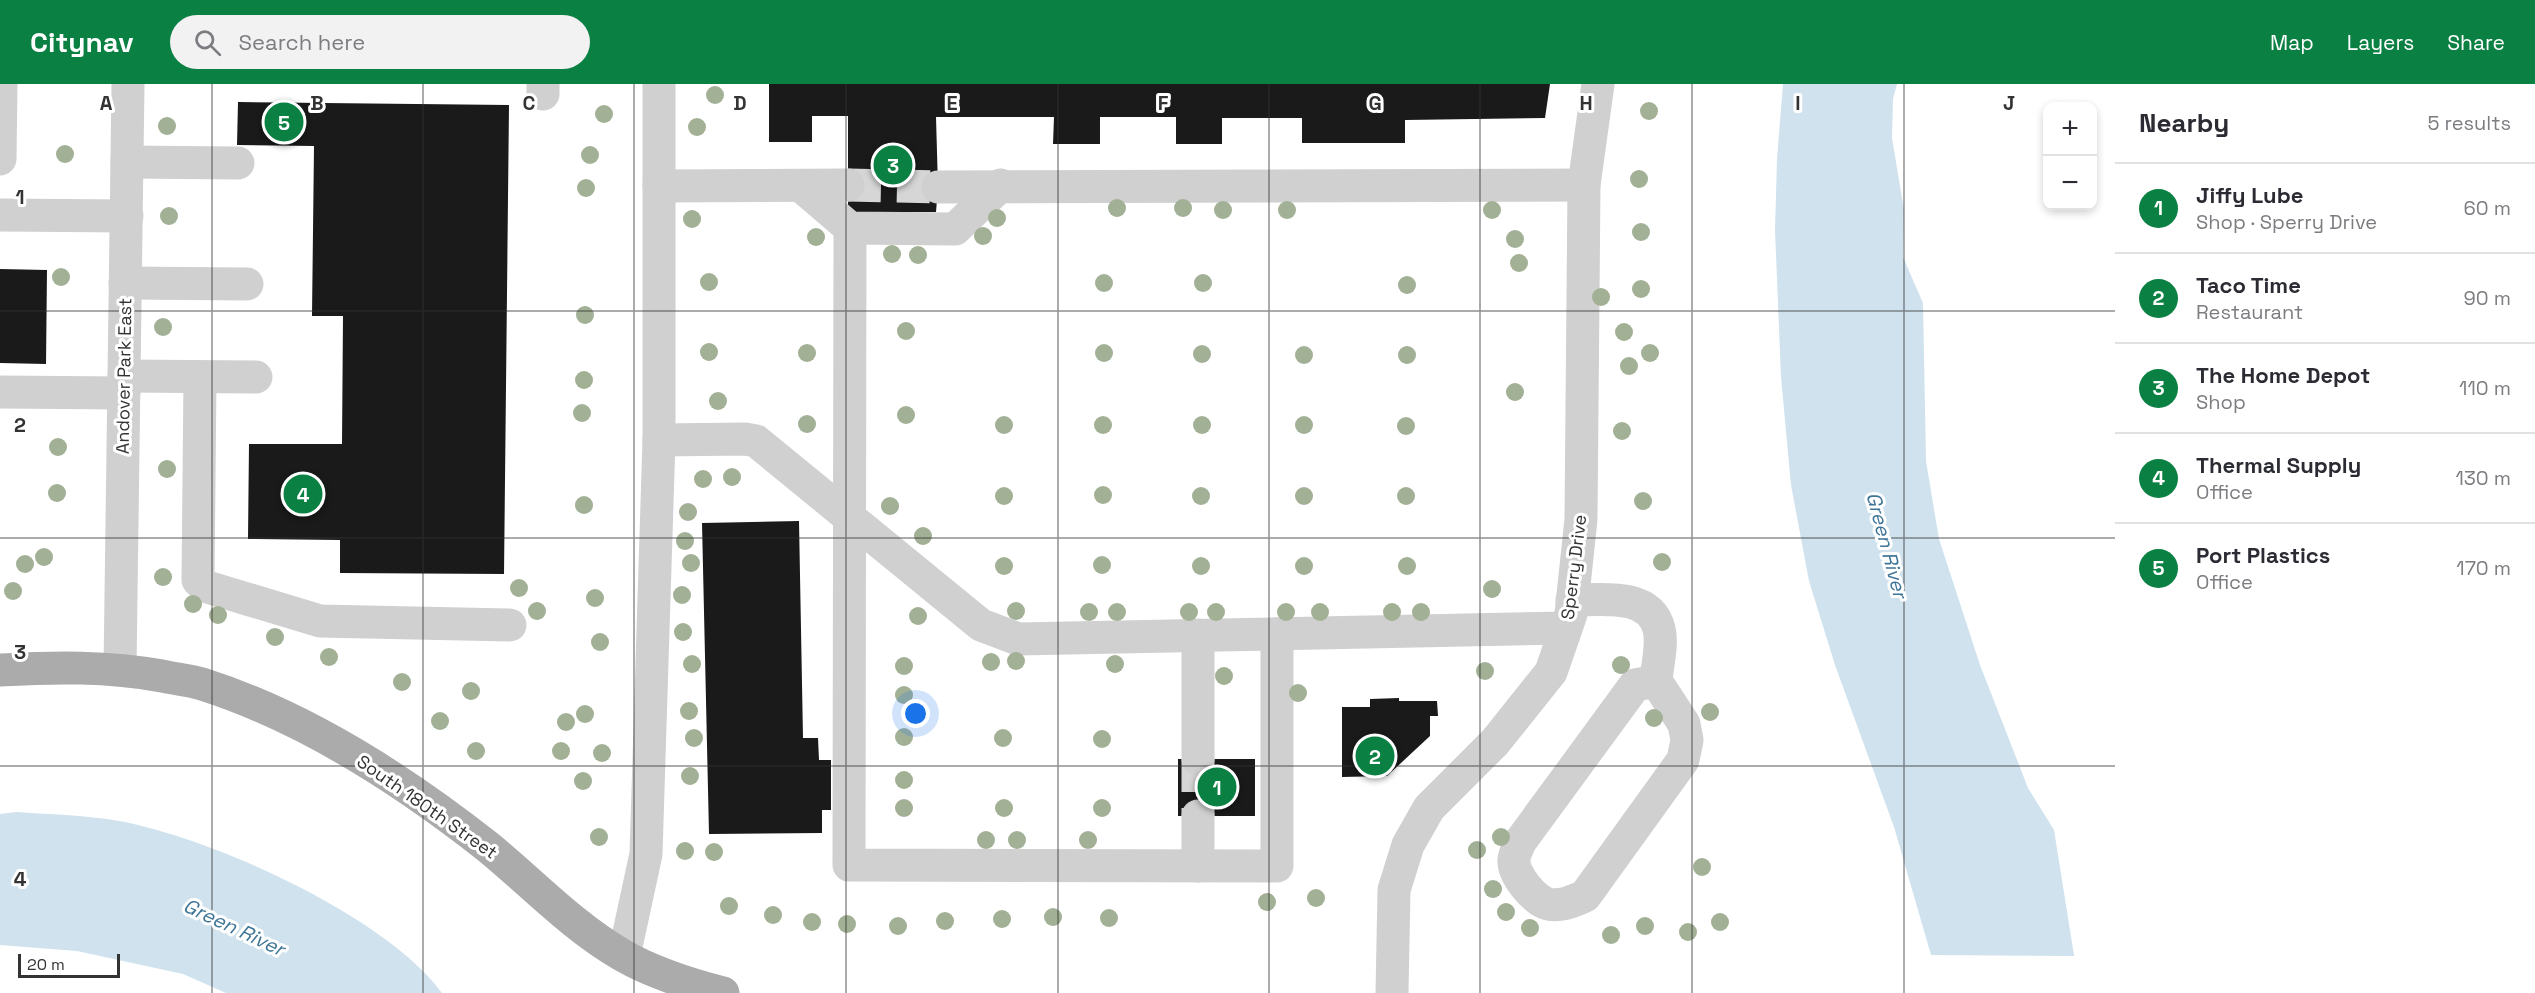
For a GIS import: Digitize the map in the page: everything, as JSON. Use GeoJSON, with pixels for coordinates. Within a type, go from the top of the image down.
{"type":"FeatureCollection","features":[{"type":"Feature","properties":{"kind":"main road","name":"South 180th Street"},"geometry":{"type":"LineString","coordinates":[[0,670],[61,666],[120,669],[201,684],[285,717],[378,768],[487,847],[571,919],[624,956],[681,982],[723,993]]}},
{"type":"Feature","properties":{"kind":"street"},"geometry":{"type":"LineString","coordinates":[[0,159],[1,84]]}},
{"type":"Feature","properties":{"kind":"street","name":"Andover Park East"},"geometry":{"type":"LineString","coordinates":[[120,669],[128,84]]}},
{"type":"Feature","properties":{"kind":"street"},"geometry":{"type":"LineString","coordinates":[[624,956],[646,854],[659,440],[659,84]]}},
{"type":"Feature","properties":{"kind":"street","name":"Sperry Drive"},"geometry":{"type":"LineString","coordinates":[[1392,993],[1395,890],[1408,845],[1429,808],[1495,742],[1551,672],[1569,614],[1581,519],[1584,185],[1598,84]]}},
{"type":"Feature","properties":{"kind":"street"},"geometry":{"type":"LineString","coordinates":[[127,162],[238,163]]}},
{"type":"Feature","properties":{"kind":"street"},"geometry":{"type":"LineString","coordinates":[[659,186],[848,185]]}},
{"type":"Feature","properties":{"kind":"street"},"geometry":{"type":"LineString","coordinates":[[801,186],[850,228],[955,229],[1001,185]]}},
{"type":"Feature","properties":{"kind":"street"},"geometry":{"type":"LineString","coordinates":[[938,187],[1001,185],[1584,185]]}},
{"type":"Feature","properties":{"kind":"street"},"geometry":{"type":"LineString","coordinates":[[0,215],[127,216]]}},
{"type":"Feature","properties":{"kind":"street"},"geometry":{"type":"LineString","coordinates":[[850,228],[849,865],[1277,866],[1277,634]]}},
{"type":"Feature","properties":{"kind":"street"},"geometry":{"type":"LineString","coordinates":[[125,283],[247,284]]}},
{"type":"Feature","properties":{"kind":"street"},"geometry":{"type":"LineString","coordinates":[[200,377],[198,580],[204,586],[320,621],[510,625]]}},
{"type":"Feature","properties":{"kind":"street"},"geometry":{"type":"LineString","coordinates":[[0,392],[124,385],[200,377],[256,377]]}},
{"type":"Feature","properties":{"kind":"street"},"geometry":{"type":"LineString","coordinates":[[659,440],[745,439],[756,441],[981,625],[1018,639],[1277,634],[1569,614],[1634,601],[1649,611],[1659,628],[1656,681],[1684,724],[1688,740],[1683,760],[1585,896],[1565,904],[1547,903],[1530,893],[1517,872],[1514,861],[1520,842],[1635,685],[1656,681]]}},
{"type":"Feature","properties":{"kind":"street"},"geometry":{"type":"LineString","coordinates":[[1198,635],[1198,759]]}},
{"type":"Feature","properties":{"kind":"street"},"geometry":{"type":"LineString","coordinates":[[1198,816],[1198,866]]}},
{"type":"Feature","properties":{"kind":"water","name":"Green River"},"geometry":{"type":"Polygon","coordinates":[[[1783,84],[1897,84],[1893,99],[1892,138],[1904,210],[1903,257],[1923,303],[1926,461],[1939,539],[1980,665],[2028,788],[2054,830],[2080,993],[1942,993],[1894,827],[1835,665],[1809,581],[1791,485],[1781,377],[1775,230],[1777,159],[1783,84]]]}},
{"type":"Feature","properties":{"kind":"water","name":"Green River"},"geometry":{"type":"Polygon","coordinates":[[[16,812],[107,819],[146,827],[240,859],[336,907],[379,935],[415,964],[442,993],[226,993],[183,974],[77,951],[0,945],[0,814],[16,812]]]}},
{"type":"Feature","properties":{"kind":"pier"},"geometry":{"type":"Polygon","coordinates":[[[1928,955],[2078,956],[2083,993],[1939,993],[1928,955]]]}},
{"type":"Feature","properties":{"kind":"building"},"geometry":{"type":"Polygon","coordinates":[[[769,84],[1550,84],[1545,118],[1405,120],[1405,143],[1302,143],[1302,118],[1222,118],[1222,144],[1176,144],[1176,117],[1100,117],[1100,144],[1053,144],[1054,117],[936,117],[938,187],[936,212],[848,212],[848,116],[812,116],[812,142],[769,142],[769,84]]]}},
{"type":"Feature","properties":{"kind":"building"},"geometry":{"type":"Polygon","coordinates":[[[238,102],[509,105],[504,574],[340,573],[340,540],[248,539],[249,444],[342,444],[343,316],[312,316],[314,146],[237,145],[238,102]]]}},
{"type":"Feature","properties":{"kind":"building"},"geometry":{"type":"Polygon","coordinates":[[[0,269],[47,270],[46,364],[0,363],[0,269]]]}},
{"type":"Feature","properties":{"kind":"building"},"geometry":{"type":"Polygon","coordinates":[[[799,521],[803,738],[818,738],[819,760],[831,760],[831,810],[822,810],[822,833],[709,834],[702,523],[799,521]]]}},
{"type":"Feature","properties":{"kind":"building"},"geometry":{"type":"Polygon","coordinates":[[[1399,698],[1399,701],[1437,701],[1438,716],[1430,716],[1430,736],[1387,776],[1342,777],[1342,707],[1370,707],[1370,699],[1399,698]]]}},
{"type":"Feature","properties":{"kind":"building"},"geometry":{"type":"Polygon","coordinates":[[[1178,759],[1255,759],[1255,816],[1178,816],[1178,759]]]}},
{"type":"Feature","properties":{"kind":"tunnel"},"geometry":{"type":"LineString","coordinates":[[848,185],[938,187]]}},
{"type":"Feature","properties":{"kind":"tunnel"},"geometry":{"type":"LineString","coordinates":[[1198,759],[1198,816]]}},
{"type":"Feature","properties":{"kind":"place","name":"Port Plastics"},"geometry":{"type":"Point","coordinates":[284,122]}},
{"type":"Feature","properties":{"kind":"place","name":"The Home Depot"},"geometry":{"type":"Point","coordinates":[893,165]}},
{"type":"Feature","properties":{"kind":"place","name":"Thermal Supply"},"geometry":{"type":"Point","coordinates":[303,494]}},
{"type":"Feature","properties":{"kind":"place","name":"Taco Time"},"geometry":{"type":"Point","coordinates":[1375,756]}},
{"type":"Feature","properties":{"kind":"place","name":"Jiffy Lube"},"geometry":{"type":"Point","coordinates":[1217,787]}}]}
